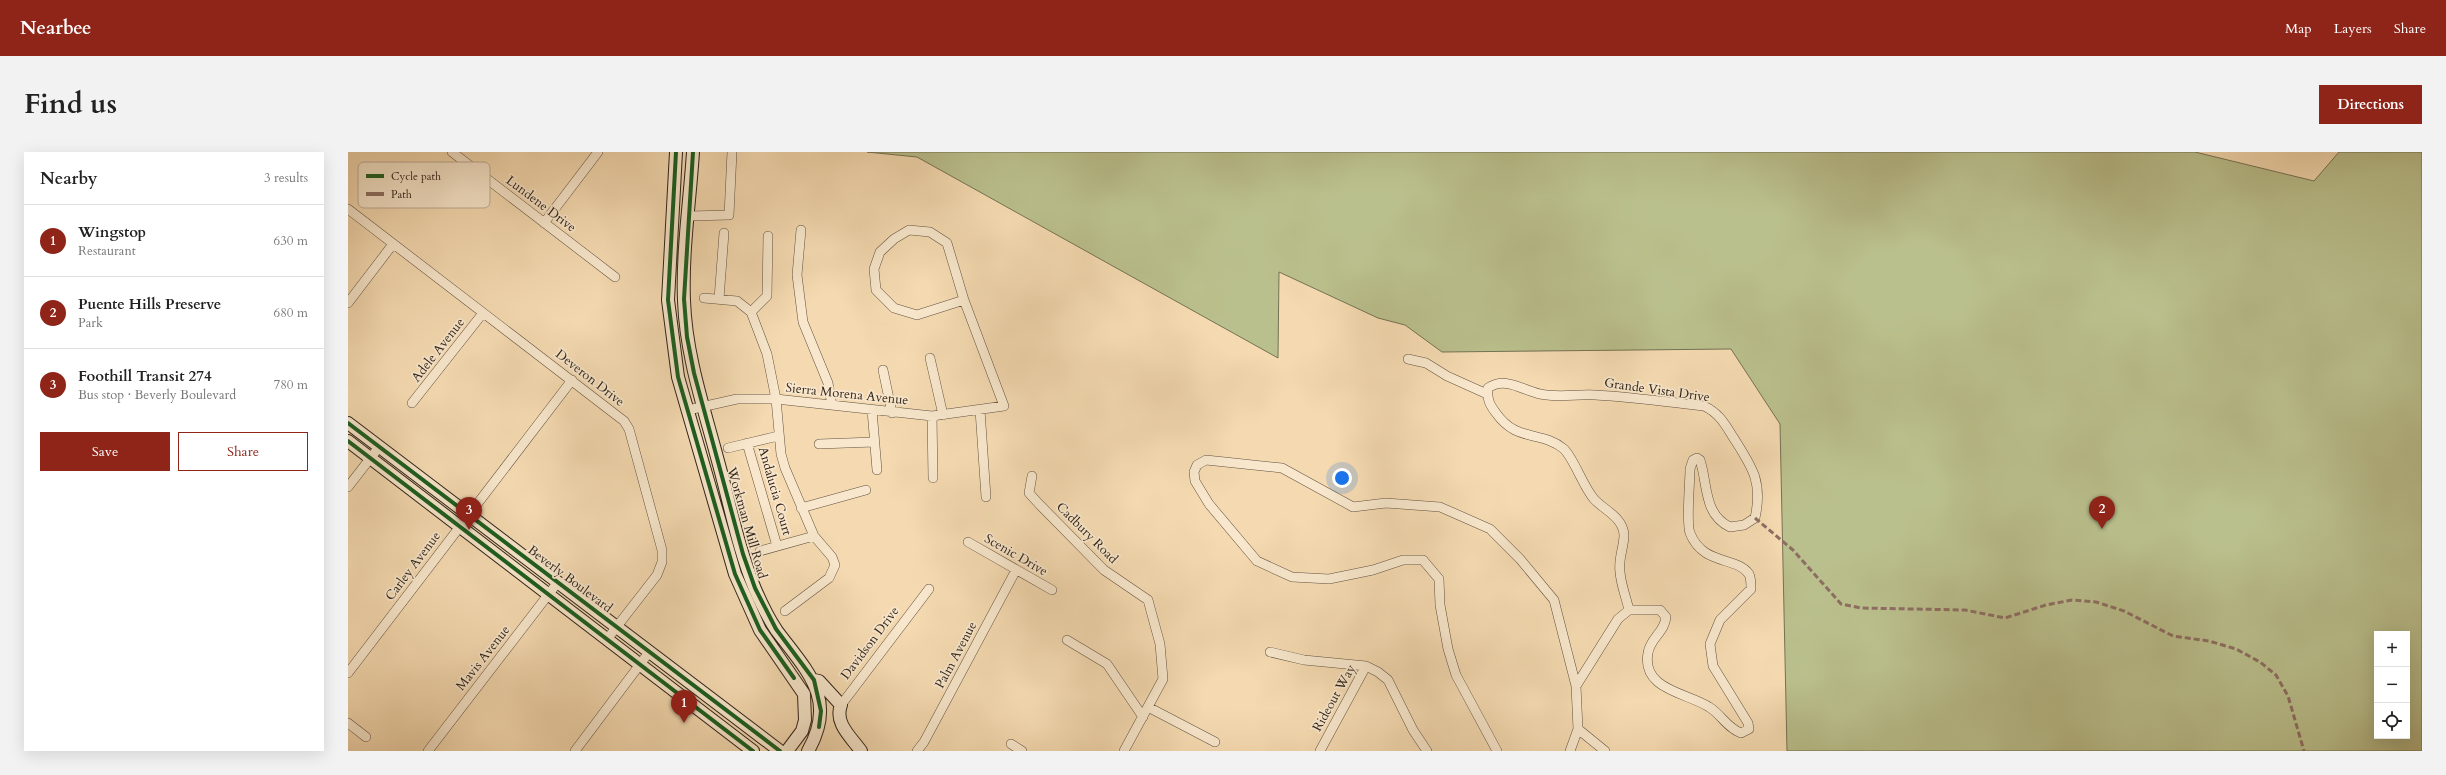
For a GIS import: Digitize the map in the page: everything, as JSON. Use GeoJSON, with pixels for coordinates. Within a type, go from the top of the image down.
{"type":"FeatureCollection","features":[{"type":"Feature","properties":{"kind":"main road","name":"Workman Mill Road"},"geometry":{"type":"LineString","coordinates":[[676,152],[668,300],[678,377],[735,574],[753,618],[764,637],[804,694],[806,705],[805,720],[802,731],[786,751]]}},
{"type":"Feature","properties":{"kind":"main road","name":"Workman Mill Road"},"geometry":{"type":"LineString","coordinates":[[693,152],[684,299],[687,337],[703,407],[743,554],[755,588],[776,629],[814,680],[821,711],[819,727],[808,751]]}},
{"type":"Feature","properties":{"kind":"main road","name":"Beverly Boulevard"},"geometry":{"type":"LineString","coordinates":[[348,423],[780,751]]}},
{"type":"Feature","properties":{"kind":"main road","name":"Beverly Boulevard"},"geometry":{"type":"LineString","coordinates":[[348,441],[548,595],[608,638],[754,751]]}},
{"type":"Feature","properties":{"kind":"main road"},"geometry":{"type":"LineString","coordinates":[[764,637],[776,629]]}},
{"type":"Feature","properties":{"kind":"main road"},"geometry":{"type":"LineString","coordinates":[[814,680],[818,681],[861,751]]}},
{"type":"Feature","properties":{"kind":"main road"},"geometry":{"type":"LineString","coordinates":[[819,727],[840,716]]}},
{"type":"Feature","properties":{"kind":"street","name":"Lundene Drive"},"geometry":{"type":"LineString","coordinates":[[452,152],[465,162]]}},
{"type":"Feature","properties":{"kind":"street"},"geometry":{"type":"LineString","coordinates":[[544,223],[598,152]]}},
{"type":"Feature","properties":{"kind":"street"},"geometry":{"type":"LineString","coordinates":[[688,216],[729,215],[732,152]]}},
{"type":"Feature","properties":{"kind":"street","name":"Lundene Drive"},"geometry":{"type":"LineString","coordinates":[[490,181],[615,277]]}},
{"type":"Feature","properties":{"kind":"street","name":"Deveron Drive"},"geometry":{"type":"LineString","coordinates":[[348,209],[618,416],[629,430],[662,550],[662,562],[657,575],[608,638]]}},
{"type":"Feature","properties":{"kind":"street"},"geometry":{"type":"LineString","coordinates":[[801,230],[797,275],[803,322],[828,383],[832,405]]}},
{"type":"Feature","properties":{"kind":"street"},"geometry":{"type":"LineString","coordinates":[[909,230],[930,232],[948,243],[964,300],[917,315],[894,308],[876,290],[874,269],[880,252],[894,239],[909,230]]}},
{"type":"Feature","properties":{"kind":"street"},"geometry":{"type":"LineString","coordinates":[[719,299],[724,232]]}},
{"type":"Feature","properties":{"kind":"street"},"geometry":{"type":"LineString","coordinates":[[751,312],[767,296],[768,236]]}},
{"type":"Feature","properties":{"kind":"street"},"geometry":{"type":"LineString","coordinates":[[348,303],[393,244]]}},
{"type":"Feature","properties":{"kind":"street"},"geometry":{"type":"LineString","coordinates":[[704,298],[737,301],[751,312],[767,354],[776,399],[778,436],[785,468],[814,536],[832,557],[834,571],[829,578],[785,611]]}},
{"type":"Feature","properties":{"kind":"street","name":"Sierra Morena Avenue"},"geometry":{"type":"LineString","coordinates":[[688,410],[737,399],[776,399],[892,413],[932,416],[1004,406],[964,300]]}},
{"type":"Feature","properties":{"kind":"street","name":"Adele Avenue"},"geometry":{"type":"LineString","coordinates":[[412,403],[483,313]]}},
{"type":"Feature","properties":{"kind":"street"},"geometry":{"type":"LineString","coordinates":[[930,358],[943,415]]}},
{"type":"Feature","properties":{"kind":"street"},"geometry":{"type":"LineString","coordinates":[[1408,359],[1426,363],[1447,376],[1487,394],[1489,404],[1508,428],[1518,433],[1552,441],[1565,450],[1594,499],[1611,512],[1621,525],[1624,536],[1620,571],[1629,610],[1618,619],[1608,632],[1576,686]]}},
{"type":"Feature","properties":{"kind":"street"},"geometry":{"type":"LineString","coordinates":[[883,370],[892,413]]}},
{"type":"Feature","properties":{"kind":"street","name":"Carley Avenue"},"geometry":{"type":"LineString","coordinates":[[348,673],[572,380]]}},
{"type":"Feature","properties":{"kind":"street","name":"Grande Vista Drive"},"geometry":{"type":"LineString","coordinates":[[1487,394],[1488,388],[1494,384],[1508,383],[1539,394],[1557,397],[1594,394],[1704,406],[1715,411],[1720,416],[1751,464],[1758,499],[1755,518],[1744,526],[1730,527],[1716,516],[1709,504],[1703,467],[1700,460],[1697,458],[1693,460],[1690,469],[1689,531],[1695,544],[1701,551],[1735,565],[1748,573],[1751,580],[1751,589],[1720,620],[1710,644],[1713,666],[1748,723],[1749,729],[1747,732],[1741,733],[1734,730],[1706,705],[1661,685],[1654,678],[1649,666],[1647,654],[1651,643],[1666,625],[1666,617],[1660,610],[1629,610]]}},
{"type":"Feature","properties":{"kind":"street"},"geometry":{"type":"LineString","coordinates":[[872,410],[877,470]]}},
{"type":"Feature","properties":{"kind":"street"},"geometry":{"type":"LineString","coordinates":[[980,410],[986,497]]}},
{"type":"Feature","properties":{"kind":"street"},"geometry":{"type":"LineString","coordinates":[[932,416],[933,478]]}},
{"type":"Feature","properties":{"kind":"street"},"geometry":{"type":"LineString","coordinates":[[728,448],[778,436]]}},
{"type":"Feature","properties":{"kind":"street"},"geometry":{"type":"LineString","coordinates":[[818,444],[874,442]]}},
{"type":"Feature","properties":{"kind":"street","name":"Andalucia Court"},"geometry":{"type":"LineString","coordinates":[[747,443],[777,546]]}},
{"type":"Feature","properties":{"kind":"street"},"geometry":{"type":"LineString","coordinates":[[348,487],[379,447]]}},
{"type":"Feature","properties":{"kind":"street"},"geometry":{"type":"LineString","coordinates":[[1497,751],[1456,676],[1448,650],[1440,605],[1439,579],[1423,560],[1403,560],[1373,570],[1329,579],[1292,577],[1256,561],[1209,504],[1196,481],[1194,472],[1197,465],[1206,460],[1282,468],[1353,507],[1386,503],[1440,507],[1490,529],[1520,559],[1554,600],[1576,686],[1578,729],[1570,751]]}},
{"type":"Feature","properties":{"kind":"street","name":"Cadbury Road"},"geometry":{"type":"LineString","coordinates":[[1032,476],[1029,493],[1039,504],[1104,570],[1148,600],[1160,644],[1163,679],[1124,751]]}},
{"type":"Feature","properties":{"kind":"street"},"geometry":{"type":"LineString","coordinates":[[801,508],[866,490]]}},
{"type":"Feature","properties":{"kind":"street"},"geometry":{"type":"LineString","coordinates":[[760,551],[814,536]]}},
{"type":"Feature","properties":{"kind":"street","name":"Scenic Drive"},"geometry":{"type":"LineString","coordinates":[[968,542],[1052,590]]}},
{"type":"Feature","properties":{"kind":"street","name":"Palm Avenue"},"geometry":{"type":"LineString","coordinates":[[916,751],[924,742],[1016,570]]}},
{"type":"Feature","properties":{"kind":"street","name":"Mavis Avenue"},"geometry":{"type":"LineString","coordinates":[[428,751],[558,582]]}},
{"type":"Feature","properties":{"kind":"street","name":"Davidson Drive"},"geometry":{"type":"LineString","coordinates":[[840,716],[929,589]]}},
{"type":"Feature","properties":{"kind":"street"},"geometry":{"type":"LineString","coordinates":[[1067,640],[1107,664],[1143,716]]}},
{"type":"Feature","properties":{"kind":"street"},"geometry":{"type":"LineString","coordinates":[[575,751],[650,651]]}},
{"type":"Feature","properties":{"kind":"street"},"geometry":{"type":"LineString","coordinates":[[1270,652],[1304,660],[1366,666]]}},
{"type":"Feature","properties":{"kind":"street","name":"Rideout Way"},"geometry":{"type":"LineString","coordinates":[[1320,751],[1366,666],[1378,672],[1388,680],[1413,730],[1427,751]]}},
{"type":"Feature","properties":{"kind":"street"},"geometry":{"type":"LineString","coordinates":[[1148,706],[1215,742]]}},
{"type":"Feature","properties":{"kind":"street"},"geometry":{"type":"LineString","coordinates":[[348,723],[366,737]]}},
{"type":"Feature","properties":{"kind":"street"},"geometry":{"type":"LineString","coordinates":[[1578,729],[1605,751]]}},
{"type":"Feature","properties":{"kind":"street"},"geometry":{"type":"LineString","coordinates":[[1011,744],[1022,751]]}},
{"type":"Feature","properties":{"kind":"green space"},"geometry":{"type":"Polygon","coordinates":[[[867,152],[2195,152],[2314,181],[2339,152],[2422,152],[2422,751],[1787,751],[1780,424],[1731,349],[1442,352],[1405,325],[1378,318],[1279,272],[1278,358],[917,157],[867,152]]]}},
{"type":"Feature","properties":{"kind":"marked path"},"geometry":{"type":"LineString","coordinates":[[1755,518],[1793,550],[1841,604],[1861,608],[1965,610],[2005,618],[2046,605],[2072,600],[2096,602],[2124,611],[2173,636],[2209,641],[2236,649],[2260,662],[2276,675],[2288,696],[2304,751]]}},
{"type":"Feature","properties":{"kind":"cycle path"},"geometry":{"type":"LineString","coordinates":[[676,152],[668,300],[678,377],[735,574],[760,630],[794,678]]}},
{"type":"Feature","properties":{"kind":"cycle path"},"geometry":{"type":"LineString","coordinates":[[693,152],[684,299],[687,337],[694,373],[743,554],[755,588],[776,629],[814,680],[821,711],[819,727]]}},
{"type":"Feature","properties":{"kind":"cycle path"},"geometry":{"type":"LineString","coordinates":[[348,423],[780,751]]}},
{"type":"Feature","properties":{"kind":"cycle path"},"geometry":{"type":"LineString","coordinates":[[348,441],[753,751]]}},
{"type":"Feature","properties":{"kind":"place","name":"Puente Hills Preserve"},"geometry":{"type":"Point","coordinates":[2102,529]}},
{"type":"Feature","properties":{"kind":"place","name":"Foothill Transit 274"},"geometry":{"type":"Point","coordinates":[469,530]}},
{"type":"Feature","properties":{"kind":"place","name":"Wingstop"},"geometry":{"type":"Point","coordinates":[684,723]}}]}
